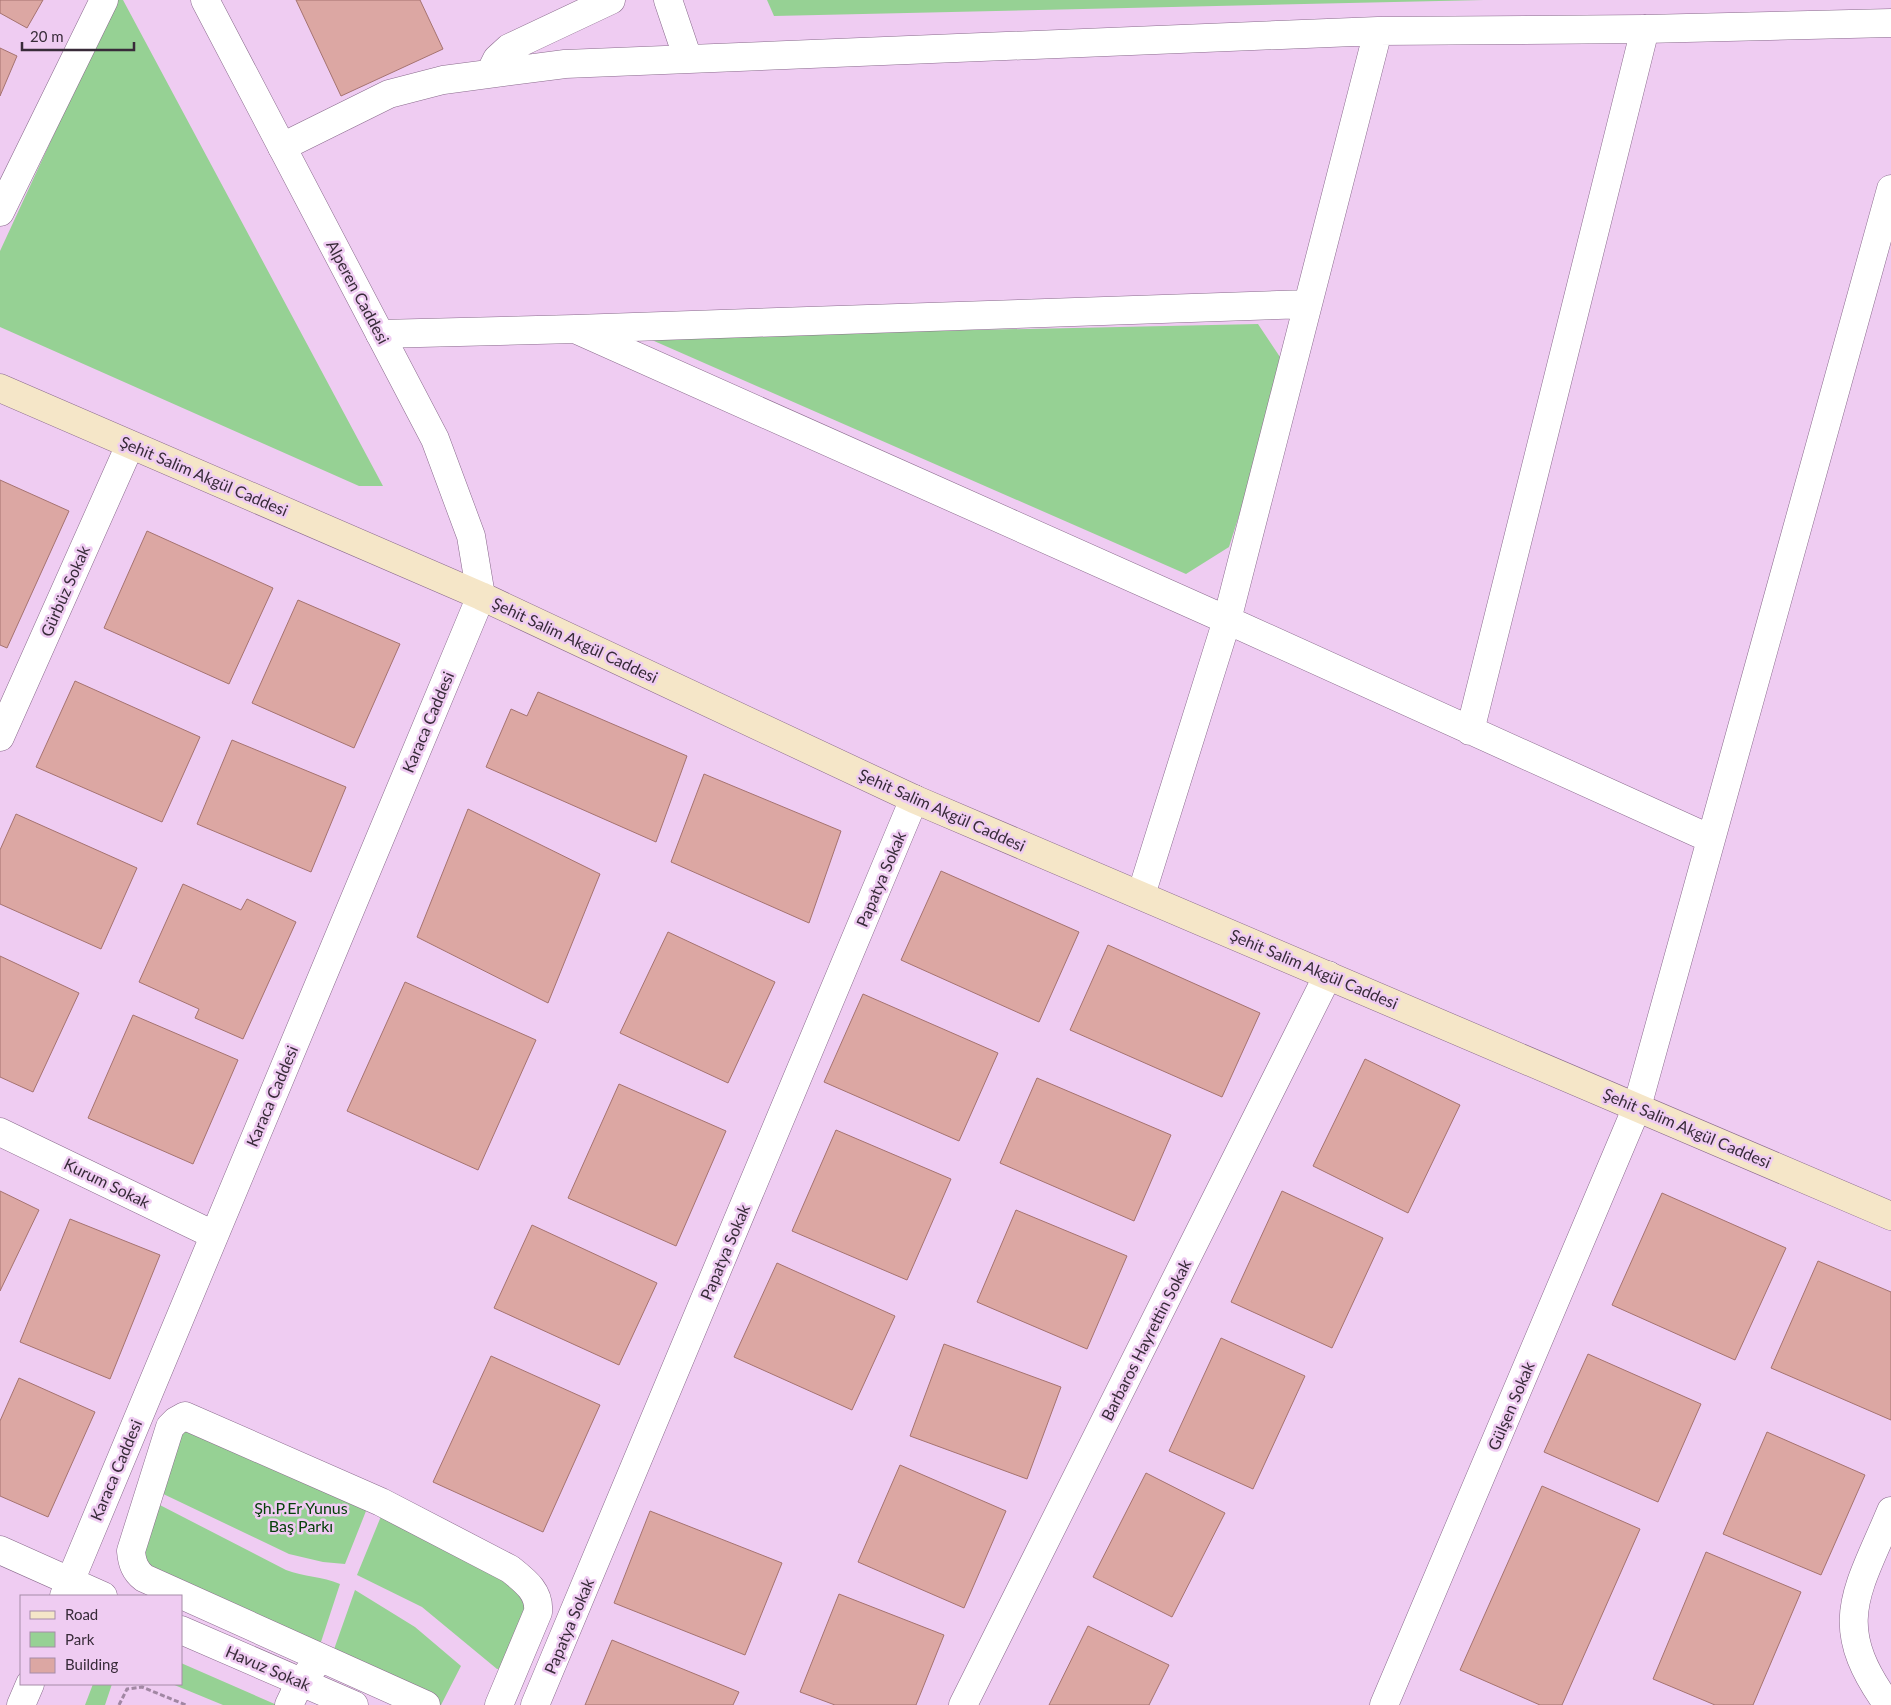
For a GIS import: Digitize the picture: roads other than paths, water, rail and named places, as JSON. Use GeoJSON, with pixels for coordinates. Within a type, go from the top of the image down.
{"type":"FeatureCollection","features":[{"type":"Feature","properties":{"kind":"main road","name":"Şehit Salim Akgül Caddesi"},"geometry":{"type":"LineString","coordinates":[[0,388],[481,596],[914,799],[1891,1216]]}},
{"type":"Feature","properties":{"kind":"street"},"geometry":{"type":"LineString","coordinates":[[0,212],[104,0]]}},
{"type":"Feature","properties":{"kind":"street","name":"Alperen Caddesi"},"geometry":{"type":"LineString","coordinates":[[205,0],[435,439],[471,536],[481,596]]}},
{"type":"Feature","properties":{"kind":"street"},"geometry":{"type":"LineString","coordinates":[[490,73],[497,59],[509,48],[611,0]]}},
{"type":"Feature","properties":{"kind":"street"},"geometry":{"type":"LineString","coordinates":[[668,0],[688,59]]}},
{"type":"Feature","properties":{"kind":"street"},"geometry":{"type":"LineString","coordinates":[[282,148],[389,94],[443,80],[565,64],[1378,31],[1645,29],[1891,23]]}},
{"type":"Feature","properties":{"kind":"street"},"geometry":{"type":"LineString","coordinates":[[1470,731],[1645,29]]}},
{"type":"Feature","properties":{"kind":"street"},"geometry":{"type":"LineString","coordinates":[[1141,896],[1227,620],[1378,31]]}},
{"type":"Feature","properties":{"kind":"street","name":"Gülşen Sokak"},"geometry":{"type":"LineString","coordinates":[[1395,1700],[1637,1106],[1711,839],[1880,272],[1891,190]]}},
{"type":"Feature","properties":{"kind":"street"},"geometry":{"type":"LineString","coordinates":[[380,334],[1308,304]]}},
{"type":"Feature","properties":{"kind":"street"},"geometry":{"type":"LineString","coordinates":[[575,329],[1227,620],[1711,839]]}},
{"type":"Feature","properties":{"kind":"street","name":"Gürbüz Sokak"},"geometry":{"type":"LineString","coordinates":[[0,737],[10,689],[130,445]]}},
{"type":"Feature","properties":{"kind":"street","name":"Karaca Caddesi"},"geometry":{"type":"LineString","coordinates":[[67,1589],[481,596]]}},
{"type":"Feature","properties":{"kind":"street","name":"Papatya Sokak"},"geometry":{"type":"LineString","coordinates":[[536,1705],[914,799]]}},
{"type":"Feature","properties":{"kind":"street","name":"Barbaros Hayrettin Sokak"},"geometry":{"type":"LineString","coordinates":[[963,1705],[1328,975]]}},
{"type":"Feature","properties":{"kind":"street","name":"Kurum Sokak"},"geometry":{"type":"LineString","coordinates":[[0,1132],[214,1234]]}},
{"type":"Feature","properties":{"kind":"street"},"geometry":{"type":"LineString","coordinates":[[182,1595],[144,1578],[137,1572],[132,1560],[131,1551],[170,1428],[176,1421],[185,1416],[381,1502],[510,1569],[527,1582],[538,1597],[538,1612],[499,1705]]}},
{"type":"Feature","properties":{"kind":"street"},"geometry":{"type":"LineString","coordinates":[[1888,1705],[1866,1672],[1853,1634],[1852,1618],[1856,1596],[1891,1510]]}},
{"type":"Feature","properties":{"kind":"street"},"geometry":{"type":"LineString","coordinates":[[0,1550],[67,1589],[98,1595]]}},
{"type":"Feature","properties":{"kind":"street"},"geometry":{"type":"LineString","coordinates":[[182,1595],[426,1705]]}},
{"type":"Feature","properties":{"kind":"street","name":"Havuz Sokak"},"geometry":{"type":"LineString","coordinates":[[182,1631],[294,1693],[354,1705]]}},
{"type":"Feature","properties":{"kind":"street"},"geometry":{"type":"LineString","coordinates":[[294,1693],[322,1658]]}},
{"type":"Feature","properties":{"kind":"street"},"geometry":{"type":"LineString","coordinates":[[21,1705],[30,1685]]}},
{"type":"Feature","properties":{"kind":"park label","name":"Şh.P.Er Yunus Baş Parkı"},"geometry":{"type":"Point","coordinates":[301,1517]}}]}
